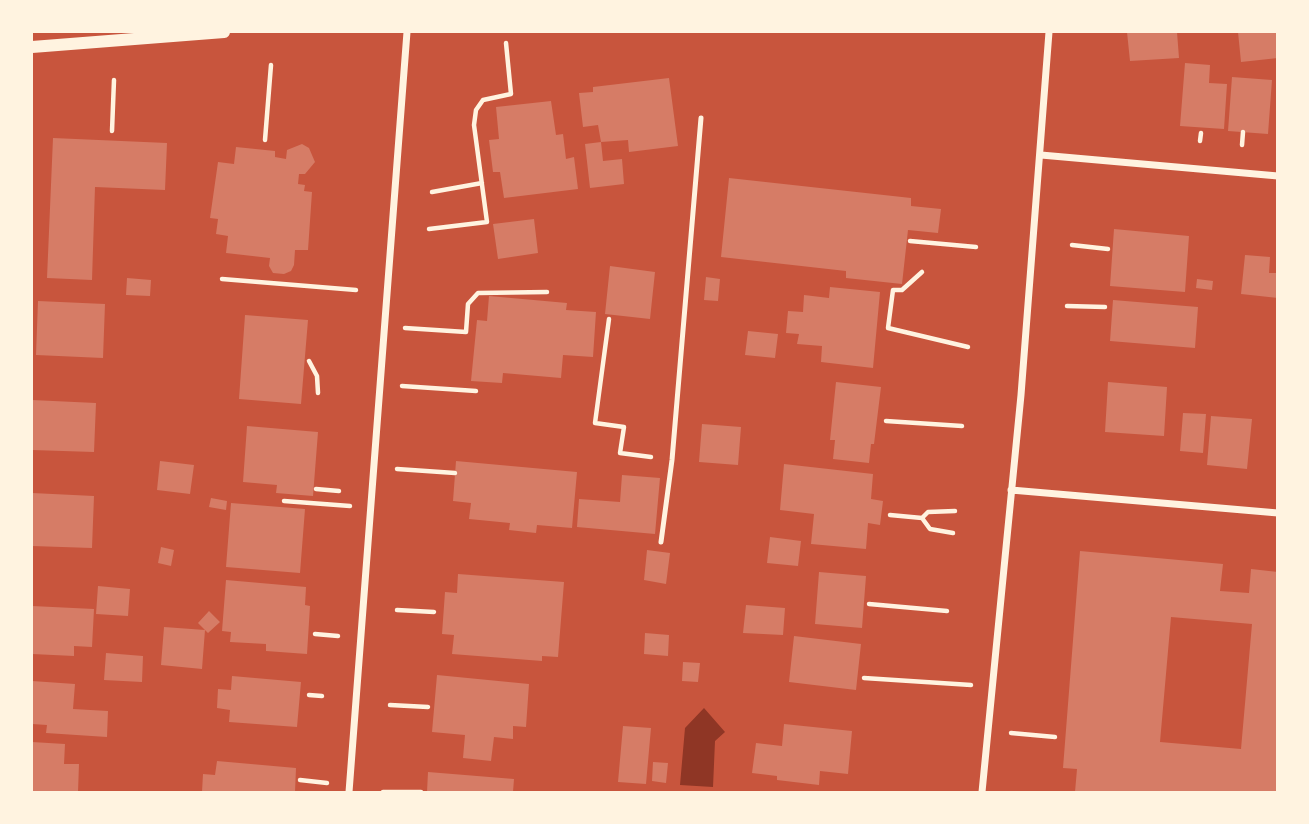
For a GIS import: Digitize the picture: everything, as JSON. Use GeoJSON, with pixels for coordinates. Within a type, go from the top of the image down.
{"type":"FeatureCollection","features":[{"type":"Feature","properties":{"kind":"street"},"geometry":{"type":"LineString","coordinates":[[32,47],[224,32]]}},
{"type":"Feature","properties":{"kind":"street"},"geometry":{"type":"LineString","coordinates":[[349,793],[407,32]]}},
{"type":"Feature","properties":{"kind":"street"},"geometry":{"type":"LineString","coordinates":[[982,793],[1041,155],[1049,32]]}},
{"type":"Feature","properties":{"kind":"street"},"geometry":{"type":"LineString","coordinates":[[1041,155],[1278,176]]}},
{"type":"Feature","properties":{"kind":"street"},"geometry":{"type":"LineString","coordinates":[[1011,489],[1278,513]]}},
{"type":"Feature","properties":{"kind":"lane"},"geometry":{"type":"LineString","coordinates":[[661,542],[672,460],[701,118]]}},
{"type":"Feature","properties":{"kind":"path"},"geometry":{"type":"LineString","coordinates":[[429,229],[487,222],[474,125],[476,110],[491,97],[511,94],[506,43]]}},
{"type":"Feature","properties":{"kind":"path"},"geometry":{"type":"LineString","coordinates":[[265,140],[271,65]]}},
{"type":"Feature","properties":{"kind":"path"},"geometry":{"type":"LineString","coordinates":[[112,131],[114,80]]}},
{"type":"Feature","properties":{"kind":"path"},"geometry":{"type":"LineString","coordinates":[[1242,145],[1243,132]]}},
{"type":"Feature","properties":{"kind":"path"},"geometry":{"type":"LineString","coordinates":[[1200,142],[1201,133]]}},
{"type":"Feature","properties":{"kind":"path"},"geometry":{"type":"LineString","coordinates":[[432,192],[482,183]]}},
{"type":"Feature","properties":{"kind":"path"},"geometry":{"type":"LineString","coordinates":[[910,240],[976,247]]}},
{"type":"Feature","properties":{"kind":"path"},"geometry":{"type":"LineString","coordinates":[[1072,245],[1108,248]]}},
{"type":"Feature","properties":{"kind":"path"},"geometry":{"type":"LineString","coordinates":[[922,272],[902,290],[893,290],[887,328],[968,347]]}},
{"type":"Feature","properties":{"kind":"path"},"geometry":{"type":"LineString","coordinates":[[222,279],[356,290]]}},
{"type":"Feature","properties":{"kind":"path"},"geometry":{"type":"LineString","coordinates":[[384,327],[466,332],[468,304],[478,293],[547,292]]}},
{"type":"Feature","properties":{"kind":"path"},"geometry":{"type":"LineString","coordinates":[[1067,306],[1105,307]]}},
{"type":"Feature","properties":{"kind":"path"},"geometry":{"type":"LineString","coordinates":[[609,319],[595,423],[624,427],[620,453],[672,460]]}},
{"type":"Feature","properties":{"kind":"path"},"geometry":{"type":"LineString","coordinates":[[309,361],[317,376],[318,393]]}},
{"type":"Feature","properties":{"kind":"path"},"geometry":{"type":"LineString","coordinates":[[380,385],[476,391]]}},
{"type":"Feature","properties":{"kind":"path"},"geometry":{"type":"LineString","coordinates":[[886,421],[962,426]]}},
{"type":"Feature","properties":{"kind":"path"},"geometry":{"type":"LineString","coordinates":[[374,467],[455,473]]}},
{"type":"Feature","properties":{"kind":"path"},"geometry":{"type":"LineString","coordinates":[[316,489],[339,491]]}},
{"type":"Feature","properties":{"kind":"path"},"geometry":{"type":"LineString","coordinates":[[285,501],[371,508]]}},
{"type":"Feature","properties":{"kind":"path"},"geometry":{"type":"LineString","coordinates":[[922,518],[928,512],[955,511]]}},
{"type":"Feature","properties":{"kind":"path"},"geometry":{"type":"LineString","coordinates":[[890,515],[922,518],[930,529],[953,533]]}},
{"type":"Feature","properties":{"kind":"path"},"geometry":{"type":"LineString","coordinates":[[869,604],[947,611]]}},
{"type":"Feature","properties":{"kind":"path"},"geometry":{"type":"LineString","coordinates":[[397,610],[434,612]]}},
{"type":"Feature","properties":{"kind":"path"},"geometry":{"type":"LineString","coordinates":[[864,678],[993,687]]}},
{"type":"Feature","properties":{"kind":"path"},"geometry":{"type":"LineString","coordinates":[[309,695],[322,696]]}},
{"type":"Feature","properties":{"kind":"path"},"geometry":{"type":"LineString","coordinates":[[390,705],[428,707]]}},
{"type":"Feature","properties":{"kind":"path"},"geometry":{"type":"LineString","coordinates":[[988,731],[1055,737]]}},
{"type":"Feature","properties":{"kind":"path"},"geometry":{"type":"LineString","coordinates":[[383,792],[421,792]]}},
{"type":"Feature","properties":{"kind":"shaded area"},"geometry":{"type":"Polygon","coordinates":[[[704,708],[725,732],[715,741],[713,787],[680,785],[685,728],[704,708]]]}},
{"type":"Feature","properties":{"kind":"building"},"geometry":{"type":"Polygon","coordinates":[[[1127,32],[1177,32],[1179,58],[1130,61],[1127,32]]]}},
{"type":"Feature","properties":{"kind":"building"},"geometry":{"type":"Polygon","coordinates":[[[1238,32],[1278,32],[1278,58],[1241,62],[1238,32]]]}},
{"type":"Feature","properties":{"kind":"building"},"geometry":{"type":"Polygon","coordinates":[[[1185,63],[1210,65],[1209,83],[1227,84],[1224,129],[1180,126],[1185,63]]]}},
{"type":"Feature","properties":{"kind":"building"},"geometry":{"type":"Polygon","coordinates":[[[1232,77],[1272,80],[1268,134],[1228,131],[1232,77]]]}},
{"type":"Feature","properties":{"kind":"building"},"geometry":{"type":"Polygon","coordinates":[[[669,78],[678,146],[629,152],[628,140],[601,142],[598,125],[583,127],[579,93],[593,92],[593,87],[669,78]]]}},
{"type":"Feature","properties":{"kind":"building"},"geometry":{"type":"Polygon","coordinates":[[[551,101],[556,135],[563,134],[566,159],[574,157],[578,189],[504,198],[500,172],[493,172],[489,140],[499,139],[496,107],[551,101]]]}},
{"type":"Feature","properties":{"kind":"building"},"geometry":{"type":"Polygon","coordinates":[[[53,138],[167,143],[165,190],[95,187],[92,280],[47,278],[53,138]]]}},
{"type":"Feature","properties":{"kind":"building"},"geometry":{"type":"Polygon","coordinates":[[[601,142],[603,161],[622,159],[624,184],[590,188],[585,144],[601,142]]]}},
{"type":"Feature","properties":{"kind":"building"},"geometry":{"type":"Polygon","coordinates":[[[302,144],[309,148],[315,162],[305,174],[299,174],[298,184],[305,185],[304,191],[312,192],[308,250],[295,250],[294,265],[291,271],[284,274],[273,273],[269,266],[270,258],[226,253],[228,236],[216,234],[218,219],[210,218],[218,162],[234,164],[236,147],[275,151],[275,157],[286,159],[287,150],[302,144]]]}},
{"type":"Feature","properties":{"kind":"building"},"geometry":{"type":"Polygon","coordinates":[[[729,178],[911,198],[911,206],[941,209],[938,233],[908,230],[902,284],[846,278],[846,271],[721,257],[729,178]]]}},
{"type":"Feature","properties":{"kind":"building"},"geometry":{"type":"Polygon","coordinates":[[[534,219],[538,253],[498,259],[493,224],[534,219]]]}},
{"type":"Feature","properties":{"kind":"building"},"geometry":{"type":"Polygon","coordinates":[[[1114,229],[1189,236],[1185,292],[1110,286],[1114,229]]]}},
{"type":"Feature","properties":{"kind":"building"},"geometry":{"type":"Polygon","coordinates":[[[1245,255],[1270,257],[1269,273],[1278,273],[1278,298],[1241,294],[1245,255]]]}},
{"type":"Feature","properties":{"kind":"building"},"geometry":{"type":"Polygon","coordinates":[[[610,266],[655,272],[650,319],[605,314],[610,266]]]}},
{"type":"Feature","properties":{"kind":"building"},"geometry":{"type":"Polygon","coordinates":[[[706,277],[720,279],[718,301],[704,300],[706,277]]]}},
{"type":"Feature","properties":{"kind":"building"},"geometry":{"type":"Polygon","coordinates":[[[127,278],[151,280],[150,296],[126,295],[127,278]]]}},
{"type":"Feature","properties":{"kind":"building"},"geometry":{"type":"Polygon","coordinates":[[[1197,279],[1213,281],[1212,290],[1196,288],[1197,279]]]}},
{"type":"Feature","properties":{"kind":"building"},"geometry":{"type":"Polygon","coordinates":[[[830,287],[880,292],[873,368],[821,362],[822,346],[797,344],[799,334],[786,333],[788,311],[803,312],[804,295],[829,298],[830,287]]]}},
{"type":"Feature","properties":{"kind":"building"},"geometry":{"type":"Polygon","coordinates":[[[489,296],[567,303],[566,310],[596,312],[593,357],[563,355],[561,378],[503,373],[502,383],[471,381],[477,320],[487,321],[489,296]]]}},
{"type":"Feature","properties":{"kind":"building"},"geometry":{"type":"Polygon","coordinates":[[[1113,300],[1198,307],[1195,348],[1110,341],[1113,300]]]}},
{"type":"Feature","properties":{"kind":"building"},"geometry":{"type":"Polygon","coordinates":[[[38,301],[105,304],[103,358],[36,355],[38,301]]]}},
{"type":"Feature","properties":{"kind":"building"},"geometry":{"type":"Polygon","coordinates":[[[245,315],[308,320],[301,404],[239,399],[245,315]]]}},
{"type":"Feature","properties":{"kind":"building"},"geometry":{"type":"Polygon","coordinates":[[[748,331],[778,334],[775,358],[745,355],[748,331]]]}},
{"type":"Feature","properties":{"kind":"building"},"geometry":{"type":"Polygon","coordinates":[[[836,382],[881,387],[869,463],[833,459],[835,440],[830,440],[836,382]]]}},
{"type":"Feature","properties":{"kind":"building"},"geometry":{"type":"Polygon","coordinates":[[[1108,382],[1167,387],[1164,436],[1105,432],[1108,382]]]}},
{"type":"Feature","properties":{"kind":"building"},"geometry":{"type":"Polygon","coordinates":[[[32,400],[96,403],[94,452],[32,450],[32,400]]]}},
{"type":"Feature","properties":{"kind":"building"},"geometry":{"type":"Polygon","coordinates":[[[1183,413],[1206,414],[1203,453],[1180,451],[1183,413]]]}},
{"type":"Feature","properties":{"kind":"building"},"geometry":{"type":"Polygon","coordinates":[[[1211,416],[1252,419],[1247,469],[1207,465],[1211,416]]]}},
{"type":"Feature","properties":{"kind":"building"},"geometry":{"type":"Polygon","coordinates":[[[702,424],[741,427],[738,465],[699,462],[702,424]]]}},
{"type":"Feature","properties":{"kind":"building"},"geometry":{"type":"Polygon","coordinates":[[[247,426],[318,432],[313,496],[276,493],[277,485],[243,482],[247,426]]]}},
{"type":"Feature","properties":{"kind":"building"},"geometry":{"type":"Polygon","coordinates":[[[160,461],[194,465],[190,494],[157,490],[160,461]]]}},
{"type":"Feature","properties":{"kind":"building"},"geometry":{"type":"Polygon","coordinates":[[[456,461],[577,472],[572,528],[537,525],[536,533],[509,530],[510,523],[469,519],[471,503],[453,501],[456,461]]]}},
{"type":"Feature","properties":{"kind":"building"},"geometry":{"type":"Polygon","coordinates":[[[784,464],[873,474],[871,499],[883,501],[880,525],[868,523],[866,549],[811,544],[814,514],[780,510],[784,464]]]}},
{"type":"Feature","properties":{"kind":"building"},"geometry":{"type":"Polygon","coordinates":[[[622,475],[660,478],[655,534],[577,527],[579,499],[620,502],[622,475]]]}},
{"type":"Feature","properties":{"kind":"building"},"geometry":{"type":"Polygon","coordinates":[[[32,493],[94,496],[92,548],[32,546],[32,493]]]}},
{"type":"Feature","properties":{"kind":"building"},"geometry":{"type":"Polygon","coordinates":[[[211,498],[227,501],[226,510],[209,507],[211,498]]]}},
{"type":"Feature","properties":{"kind":"building"},"geometry":{"type":"Polygon","coordinates":[[[231,503],[305,509],[300,573],[226,567],[231,503]]]}},
{"type":"Feature","properties":{"kind":"building"},"geometry":{"type":"Polygon","coordinates":[[[770,537],[801,541],[798,566],[767,563],[770,537]]]}},
{"type":"Feature","properties":{"kind":"building"},"geometry":{"type":"Polygon","coordinates":[[[161,547],[174,550],[171,566],[158,563],[161,547]]]}},
{"type":"Feature","properties":{"kind":"building"},"geometry":{"type":"Polygon","coordinates":[[[647,550],[670,553],[666,584],[644,580],[647,550]]]}},
{"type":"Feature","properties":{"kind":"building"},"geometry":{"type":"Polygon","coordinates":[[[1080,551],[1223,564],[1220,591],[1249,593],[1251,569],[1278,572],[1278,792],[1075,792],[1077,769],[1063,768],[1080,551]],[[1171,617],[1160,742],[1241,749],[1252,624],[1171,617]]]}},
{"type":"Feature","properties":{"kind":"building"},"geometry":{"type":"Polygon","coordinates":[[[819,572],[866,576],[862,628],[815,624],[819,572]]]}},
{"type":"Feature","properties":{"kind":"building"},"geometry":{"type":"Polygon","coordinates":[[[458,574],[564,582],[558,657],[542,656],[542,661],[452,654],[454,635],[442,634],[445,592],[457,593],[458,574]]]}},
{"type":"Feature","properties":{"kind":"building"},"geometry":{"type":"Polygon","coordinates":[[[226,580],[306,587],[305,605],[310,606],[307,654],[266,651],[266,644],[230,642],[231,632],[222,631],[226,580]]]}},
{"type":"Feature","properties":{"kind":"building"},"geometry":{"type":"Polygon","coordinates":[[[98,586],[130,589],[128,616],[96,614],[98,586]]]}},
{"type":"Feature","properties":{"kind":"building"},"geometry":{"type":"Polygon","coordinates":[[[746,605],[785,608],[783,635],[743,633],[746,605]]]}},
{"type":"Feature","properties":{"kind":"building"},"geometry":{"type":"Polygon","coordinates":[[[32,606],[94,609],[92,647],[74,646],[74,656],[32,654],[32,606]]]}},
{"type":"Feature","properties":{"kind":"building"},"geometry":{"type":"Polygon","coordinates":[[[209,611],[220,622],[208,633],[198,623],[209,611]]]}},
{"type":"Feature","properties":{"kind":"building"},"geometry":{"type":"Polygon","coordinates":[[[164,627],[205,630],[202,669],[161,665],[164,627]]]}},
{"type":"Feature","properties":{"kind":"building"},"geometry":{"type":"Polygon","coordinates":[[[645,633],[669,635],[668,656],[644,654],[645,633]]]}},
{"type":"Feature","properties":{"kind":"building"},"geometry":{"type":"Polygon","coordinates":[[[794,636],[861,644],[856,690],[789,682],[794,636]]]}},
{"type":"Feature","properties":{"kind":"building"},"geometry":{"type":"Polygon","coordinates":[[[106,653],[143,656],[142,682],[104,680],[106,653]]]}},
{"type":"Feature","properties":{"kind":"building"},"geometry":{"type":"Polygon","coordinates":[[[683,662],[700,663],[698,682],[682,681],[683,662]]]}},
{"type":"Feature","properties":{"kind":"building"},"geometry":{"type":"Polygon","coordinates":[[[437,675],[529,684],[526,727],[513,726],[513,739],[494,737],[491,761],[463,758],[465,735],[432,732],[437,675]]]}},
{"type":"Feature","properties":{"kind":"building"},"geometry":{"type":"Polygon","coordinates":[[[232,676],[301,682],[297,727],[229,722],[230,710],[217,708],[218,689],[231,690],[232,676]]]}},
{"type":"Feature","properties":{"kind":"building"},"geometry":{"type":"Polygon","coordinates":[[[32,681],[75,684],[73,709],[108,711],[107,737],[46,733],[47,725],[32,724],[32,681]]]}},
{"type":"Feature","properties":{"kind":"building"},"geometry":{"type":"Polygon","coordinates":[[[784,724],[852,731],[848,774],[820,771],[819,785],[777,780],[777,776],[752,773],[756,743],[782,746],[784,724]]]}},
{"type":"Feature","properties":{"kind":"building"},"geometry":{"type":"Polygon","coordinates":[[[623,726],[651,728],[646,784],[618,782],[623,726]]]}},
{"type":"Feature","properties":{"kind":"building"},"geometry":{"type":"Polygon","coordinates":[[[32,742],[65,744],[64,764],[79,764],[78,792],[32,792],[32,742]]]}},
{"type":"Feature","properties":{"kind":"building"},"geometry":{"type":"Polygon","coordinates":[[[217,761],[296,768],[295,792],[202,792],[203,774],[215,775],[217,761]]]}},
{"type":"Feature","properties":{"kind":"building"},"geometry":{"type":"Polygon","coordinates":[[[653,762],[668,763],[666,783],[652,781],[653,762]]]}},
{"type":"Feature","properties":{"kind":"building"},"geometry":{"type":"Polygon","coordinates":[[[428,772],[514,779],[513,792],[427,792],[428,772]]]}}]}
